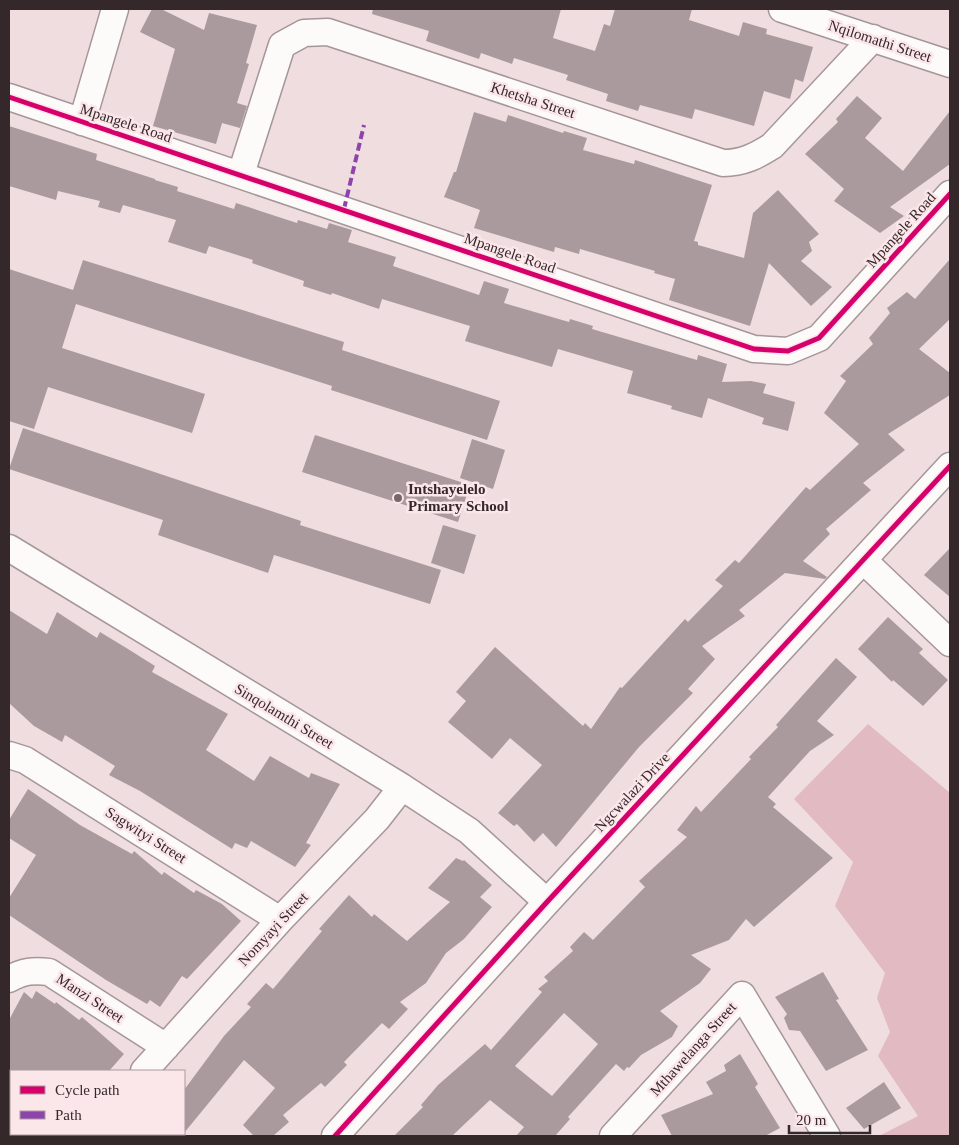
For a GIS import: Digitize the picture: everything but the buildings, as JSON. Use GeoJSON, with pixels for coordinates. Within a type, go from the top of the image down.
{"type":"FeatureCollection","features":[{"type":"Feature","properties":{"kind":"street"},"geometry":{"type":"LineString","coordinates":[[82,122],[115,9]]}},
{"type":"Feature","properties":{"kind":"street","name":"Nqilomathi Street"},"geometry":{"type":"LineString","coordinates":[[782,9],[950,64]]}},
{"type":"Feature","properties":{"kind":"street","name":"Khetsha Street"},"geometry":{"type":"LineString","coordinates":[[241,174],[282,45],[304,33],[328,32],[723,163],[736,163],[752,158],[772,146],[873,38]]}},
{"type":"Feature","properties":{"kind":"street","name":"Mpangele Road"},"geometry":{"type":"LineString","coordinates":[[9,97],[754,349],[772,352],[788,351],[819,338],[950,194]]}},
{"type":"Feature","properties":{"kind":"street","name":"Ngcwalazi Drive"},"geometry":{"type":"LineString","coordinates":[[334,1136],[547,902],[950,466]]}},
{"type":"Feature","properties":{"kind":"street","name":"Sinqolamthi Street"},"geometry":{"type":"LineString","coordinates":[[9,548],[402,787],[469,831],[547,902]]}},
{"type":"Feature","properties":{"kind":"street"},"geometry":{"type":"LineString","coordinates":[[863,560],[950,643]]}},
{"type":"Feature","properties":{"kind":"street","name":"Sagwityi Street"},"geometry":{"type":"LineString","coordinates":[[9,755],[26,760],[280,920]]}},
{"type":"Feature","properties":{"kind":"street","name":"Nomyayi Street"},"geometry":{"type":"LineString","coordinates":[[145,1070],[280,920],[376,819],[402,787]]}},
{"type":"Feature","properties":{"kind":"street","name":"Manzi Street"},"geometry":{"type":"LineString","coordinates":[[9,979],[19,973],[34,970],[49,972],[166,1047]]}},
{"type":"Feature","properties":{"kind":"street","name":"Mthawelanga Street"},"geometry":{"type":"LineString","coordinates":[[613,1136],[742,995],[827,1136]]}},
{"type":"Feature","properties":{"kind":"shaded area"},"geometry":{"type":"Polygon","coordinates":[[[868,724],[950,793],[950,1136],[879,1136],[918,1116],[878,1056],[890,1032],[877,998],[885,973],[835,906],[853,862],[794,799],[868,724]]]}},
{"type":"Feature","properties":{"kind":"marked path"},"geometry":{"type":"LineString","coordinates":[[344,209],[364,125]]}},
{"type":"Feature","properties":{"kind":"cycle path"},"geometry":{"type":"LineString","coordinates":[[9,97],[754,349],[788,351],[819,338],[950,194]]}},
{"type":"Feature","properties":{"kind":"cycle path"},"geometry":{"type":"LineString","coordinates":[[335,1136],[547,902],[950,466]]}},
{"type":"Feature","properties":{"kind":"place","name":"Intshayelelo Primary School"},"geometry":{"type":"Point","coordinates":[398,498]}}]}
